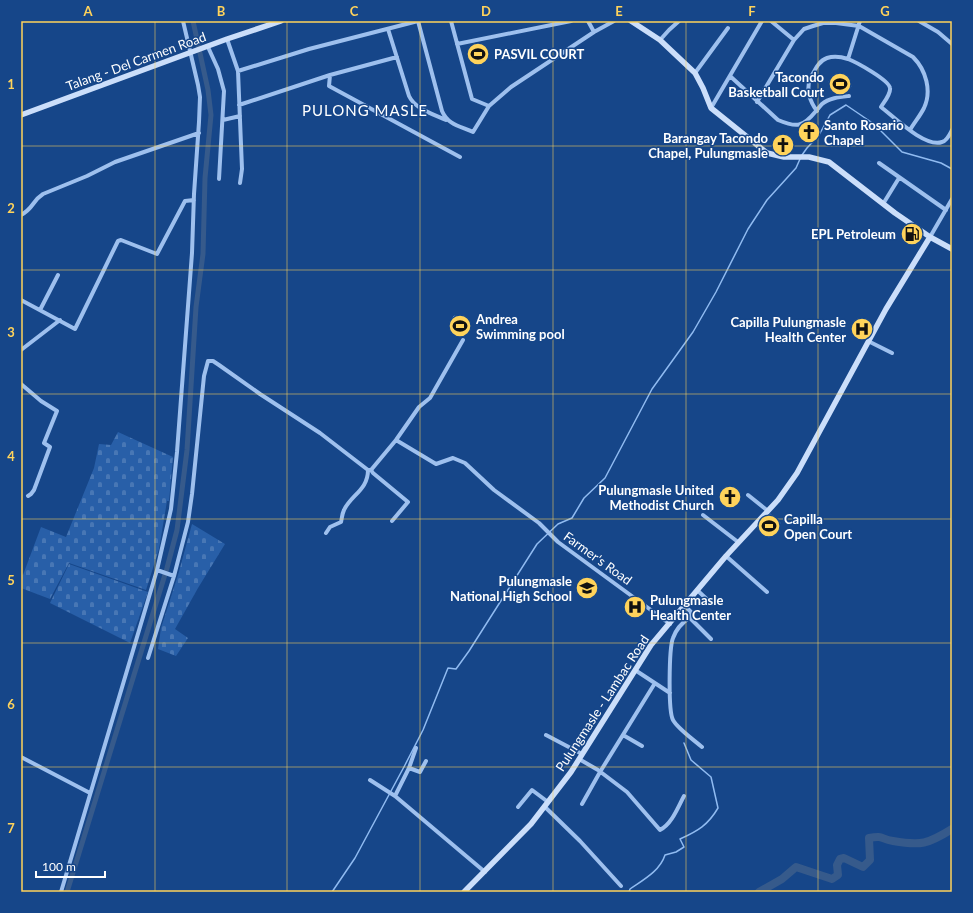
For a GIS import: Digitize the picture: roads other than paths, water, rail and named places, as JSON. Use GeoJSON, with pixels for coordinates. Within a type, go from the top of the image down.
{"type":"FeatureCollection","features":[{"type":"Feature","properties":{"kind":"street"},"geometry":{"type":"LineString","coordinates":[[61,892],[159,571],[167,532],[174,483],[191,268],[200,97],[193,53],[182,21]]}},
{"type":"Feature","properties":{"kind":"street","name":"Talang - Del Carmen Road"},"geometry":{"type":"LineString","coordinates":[[21,115],[193,53],[227,39],[281,21]]}},
{"type":"Feature","properties":{"kind":"street"},"geometry":{"type":"LineString","coordinates":[[238,71],[309,49],[418,21],[442,111],[449,122]]}},
{"type":"Feature","properties":{"kind":"street"},"geometry":{"type":"LineString","coordinates":[[451,21],[472,99],[489,106]]}},
{"type":"Feature","properties":{"kind":"street"},"geometry":{"type":"LineString","coordinates":[[457,44],[571,21]]}},
{"type":"Feature","properties":{"kind":"street"},"geometry":{"type":"LineString","coordinates":[[588,21],[594,32]]}},
{"type":"Feature","properties":{"kind":"street"},"geometry":{"type":"LineString","coordinates":[[388,29],[412,102],[416,106],[473,132],[489,106],[511,87],[594,32],[614,21]]}},
{"type":"Feature","properties":{"kind":"street"},"geometry":{"type":"LineString","coordinates":[[631,21],[660,40],[695,72],[711,108],[767,153],[784,157],[809,157],[829,162],[883,204],[930,237],[952,249]]}},
{"type":"Feature","properties":{"kind":"street"},"geometry":{"type":"LineString","coordinates":[[660,40],[679,21]]}},
{"type":"Feature","properties":{"kind":"street"},"geometry":{"type":"LineString","coordinates":[[711,108],[762,21]]}},
{"type":"Feature","properties":{"kind":"street"},"geometry":{"type":"LineString","coordinates":[[771,21],[794,40]]}},
{"type":"Feature","properties":{"kind":"street"},"geometry":{"type":"LineString","coordinates":[[919,21],[938,32],[952,44]]}},
{"type":"Feature","properties":{"kind":"street"},"geometry":{"type":"LineString","coordinates":[[757,102],[794,40],[804,29],[823,23],[860,23],[913,57],[924,71],[928,89],[927,99],[924,108],[910,130]]}},
{"type":"Feature","properties":{"kind":"street"},"geometry":{"type":"LineString","coordinates":[[848,60],[860,23]]}},
{"type":"Feature","properties":{"kind":"street"},"geometry":{"type":"LineString","coordinates":[[695,72],[728,28]]}},
{"type":"Feature","properties":{"kind":"street"},"geometry":{"type":"LineString","coordinates":[[227,39],[238,71],[242,169],[240,183]]}},
{"type":"Feature","properties":{"kind":"street"},"geometry":{"type":"LineString","coordinates":[[205,48],[218,69],[224,91],[219,179]]}},
{"type":"Feature","properties":{"kind":"street"},"geometry":{"type":"LineString","coordinates":[[239,105],[330,75],[397,57]]}},
{"type":"Feature","properties":{"kind":"street"},"geometry":{"type":"LineString","coordinates":[[817,111],[810,100],[809,83],[822,60],[828,57],[836,57],[848,60],[874,73],[888,83],[890,88],[889,93],[881,107],[921,138],[930,142],[942,142],[946,140],[952,130]]}},
{"type":"Feature","properties":{"kind":"street"},"geometry":{"type":"LineString","coordinates":[[330,75],[329,86],[460,157]]}},
{"type":"Feature","properties":{"kind":"street"},"geometry":{"type":"LineString","coordinates":[[730,76],[778,120],[796,126],[801,126],[806,123],[822,104],[834,98],[849,96]]}},
{"type":"Feature","properties":{"kind":"street"},"geometry":{"type":"LineString","coordinates":[[223,120],[240,116]]}},
{"type":"Feature","properties":{"kind":"street"},"geometry":{"type":"LineString","coordinates":[[21,214],[30,209],[38,197],[43,194],[87,176],[115,162],[199,133]]}},
{"type":"Feature","properties":{"kind":"street"},"geometry":{"type":"LineString","coordinates":[[879,163],[946,210]]}},
{"type":"Feature","properties":{"kind":"street"},"geometry":{"type":"LineString","coordinates":[[883,204],[899,178]]}},
{"type":"Feature","properties":{"kind":"street"},"geometry":{"type":"LineString","coordinates":[[930,237],[952,199]]}},
{"type":"Feature","properties":{"kind":"street"},"geometry":{"type":"LineString","coordinates":[[21,300],[75,328],[118,241],[121,240],[157,254],[185,201],[194,200]]}},
{"type":"Feature","properties":{"kind":"street","name":"Pulungmasle - Lambac Road"},"geometry":{"type":"LineString","coordinates":[[464,892],[531,824],[580,757],[651,645],[738,542],[778,500],[797,473],[886,309],[930,237]]}},
{"type":"Feature","properties":{"kind":"street"},"geometry":{"type":"LineString","coordinates":[[40,310],[58,275]]}},
{"type":"Feature","properties":{"kind":"street"},"geometry":{"type":"LineString","coordinates":[[21,350],[60,320]]}},
{"type":"Feature","properties":{"kind":"street"},"geometry":{"type":"LineString","coordinates":[[326,533],[330,527],[341,522],[344,510],[366,483],[370,470],[396,440],[419,407],[430,398],[463,340]]}},
{"type":"Feature","properties":{"kind":"street"},"geometry":{"type":"LineString","coordinates":[[868,341],[892,353]]}},
{"type":"Feature","properties":{"kind":"street"},"geometry":{"type":"LineString","coordinates":[[148,658],[188,522],[203,384],[208,361],[213,361],[320,433],[370,470],[408,502],[392,521]]}},
{"type":"Feature","properties":{"kind":"street"},"geometry":{"type":"LineString","coordinates":[[21,384],[41,401],[57,411],[44,443],[50,447],[34,490],[28,496]]}},
{"type":"Feature","properties":{"kind":"street","name":"Farmer's Road"},"geometry":{"type":"LineString","coordinates":[[396,440],[436,464],[453,458],[466,463],[494,490],[539,523],[552,537],[670,624]]}},
{"type":"Feature","properties":{"kind":"street"},"geometry":{"type":"LineString","coordinates":[[748,495],[768,511]]}},
{"type":"Feature","properties":{"kind":"street"},"geometry":{"type":"LineString","coordinates":[[703,515],[738,542]]}},
{"type":"Feature","properties":{"kind":"street"},"geometry":{"type":"LineString","coordinates":[[726,556],[767,592]]}},
{"type":"Feature","properties":{"kind":"street"},"geometry":{"type":"LineString","coordinates":[[159,571],[172,575]]}},
{"type":"Feature","properties":{"kind":"street"},"geometry":{"type":"LineString","coordinates":[[697,590],[712,604]]}},
{"type":"Feature","properties":{"kind":"street"},"geometry":{"type":"LineString","coordinates":[[684,605],[691,612],[690,617],[711,639]]}},
{"type":"Feature","properties":{"kind":"street"},"geometry":{"type":"LineString","coordinates":[[690,617],[684,621],[673,638],[671,652],[670,711],[674,722],[702,747]]}},
{"type":"Feature","properties":{"kind":"street"},"geometry":{"type":"LineString","coordinates":[[635,670],[670,693]]}},
{"type":"Feature","properties":{"kind":"street"},"geometry":{"type":"LineString","coordinates":[[582,804],[655,683]]}},
{"type":"Feature","properties":{"kind":"street"},"geometry":{"type":"LineString","coordinates":[[623,734],[642,746]]}},
{"type":"Feature","properties":{"kind":"street"},"geometry":{"type":"LineString","coordinates":[[546,735],[580,757],[627,792],[660,830],[672,817],[684,796]]}},
{"type":"Feature","properties":{"kind":"street"},"geometry":{"type":"LineString","coordinates":[[394,795],[409,768],[416,748]]}},
{"type":"Feature","properties":{"kind":"street"},"geometry":{"type":"LineString","coordinates":[[21,757],[90,793]]}},
{"type":"Feature","properties":{"kind":"street"},"geometry":{"type":"LineString","coordinates":[[409,768],[420,772],[426,761]]}},
{"type":"Feature","properties":{"kind":"street"},"geometry":{"type":"LineString","coordinates":[[370,780],[394,795],[485,872]]}},
{"type":"Feature","properties":{"kind":"street"},"geometry":{"type":"LineString","coordinates":[[518,807],[532,790],[547,804],[621,886]]}},
{"type":"Feature","properties":{"kind":"water","name":"Andrea Swimming pool"},"geometry":{"type":"Polygon","coordinates":[[[454,316],[466,322],[462,330],[450,323],[454,316]]]}},
{"type":"Feature","properties":{"kind":"waterway"},"geometry":{"type":"LineString","coordinates":[[67,892],[167,568],[177,530],[187,450],[196,307],[203,254],[205,178],[211,115],[208,90],[193,21]]}},
{"type":"Feature","properties":{"kind":"waterway"},"geometry":{"type":"LineString","coordinates":[[802,155],[819,135],[830,115],[846,105],[874,124],[902,152],[941,163],[952,169]]}},
{"type":"Feature","properties":{"kind":"waterway"},"geometry":{"type":"LineString","coordinates":[[332,892],[355,858],[405,765],[423,730],[448,668],[456,669],[469,651],[537,544],[558,524],[572,518],[584,498],[605,478],[652,389],[693,332],[716,292],[748,229],[767,200],[796,168],[800,159]]}},
{"type":"Feature","properties":{"kind":"waterway"},"geometry":{"type":"LineString","coordinates":[[629,892],[630,889],[645,879],[659,866],[665,855],[676,852],[684,847],[680,839],[702,827],[718,808],[711,777],[691,760],[684,743]]}},
{"type":"Feature","properties":{"kind":"waterway"},"geometry":{"type":"LineString","coordinates":[[759,892],[782,879],[796,867],[832,879],[838,875],[837,865],[840,859],[844,858],[863,867],[870,860],[869,838],[880,837],[893,841],[918,843],[930,841],[952,829]]}},
{"type":"Feature","properties":{"kind":"place","name":"PASVIL COURT"},"geometry":{"type":"Point","coordinates":[478,54]}},
{"type":"Feature","properties":{"kind":"place","name":"Tacondo Basketball Court"},"geometry":{"type":"Point","coordinates":[840,84]}},
{"type":"Feature","properties":{"kind":"place","name":"Santo Rosario Chapel"},"geometry":{"type":"Point","coordinates":[809,132]}},
{"type":"Feature","properties":{"kind":"place","name":"Barangay Tacondo Chapel, Pulungmasle"},"geometry":{"type":"Point","coordinates":[783,145]}},
{"type":"Feature","properties":{"kind":"place","name":"EPL Petroleum"},"geometry":{"type":"Point","coordinates":[912,234]}},
{"type":"Feature","properties":{"kind":"place","name":"Andrea Swimming pool"},"geometry":{"type":"Point","coordinates":[460,326]}},
{"type":"Feature","properties":{"kind":"place","name":"Capilla Pulungmasle Health Center"},"geometry":{"type":"Point","coordinates":[862,329]}},
{"type":"Feature","properties":{"kind":"place","name":"Pulungmasle United Methodist Church"},"geometry":{"type":"Point","coordinates":[730,497]}},
{"type":"Feature","properties":{"kind":"place","name":"Capilla Open Court"},"geometry":{"type":"Point","coordinates":[769,526]}},
{"type":"Feature","properties":{"kind":"place","name":"Pulungmasle National High School"},"geometry":{"type":"Point","coordinates":[587,588]}},
{"type":"Feature","properties":{"kind":"place","name":"Pulungmasle Health Center"},"geometry":{"type":"Point","coordinates":[635,607]}},
{"type":"Feature","properties":{"kind":"district","name":"PULONG MASLE"},"geometry":{"type":"Point","coordinates":[365,110]}}]}
